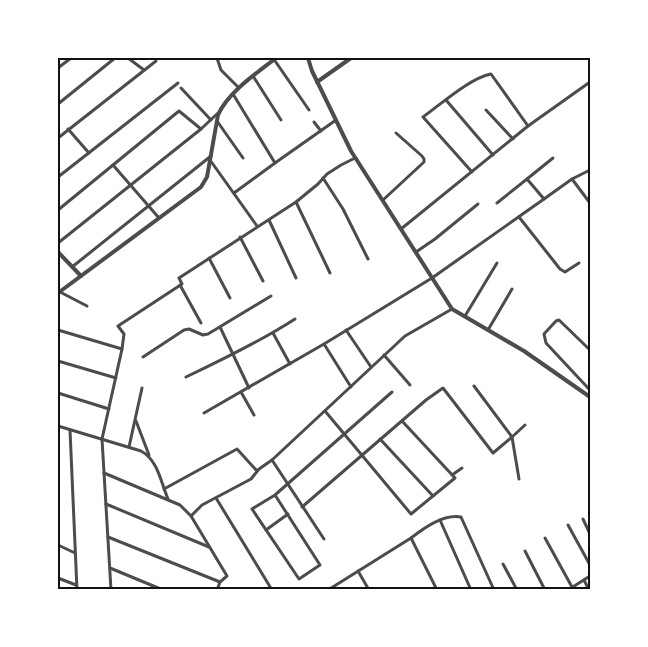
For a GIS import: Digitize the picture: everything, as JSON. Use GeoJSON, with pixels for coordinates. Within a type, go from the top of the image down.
{"type":"FeatureCollection","features":[{"type":"Feature","properties":{"kind":"street"},"geometry":{"type":"LineString","coordinates":[[58,68],[72,58]]}},
{"type":"Feature","properties":{"kind":"street"},"geometry":{"type":"LineString","coordinates":[[58,104],[115,58]]}},
{"type":"Feature","properties":{"kind":"street"},"geometry":{"type":"LineString","coordinates":[[128,58],[144,70]]}},
{"type":"Feature","properties":{"kind":"street"},"geometry":{"type":"LineString","coordinates":[[217,58],[221,70],[239,88]]}},
{"type":"Feature","properties":{"kind":"street"},"geometry":{"type":"LineString","coordinates":[[87,306],[59,292],[201,187],[207,177],[220,112],[225,102],[239,88],[275,58],[309,110]]}},
{"type":"Feature","properties":{"kind":"street"},"geometry":{"type":"LineString","coordinates":[[308,58],[317,82],[355,158],[452,309],[524,352],[590,397]]}},
{"type":"Feature","properties":{"kind":"street"},"geometry":{"type":"LineString","coordinates":[[317,82],[351,58]]}},
{"type":"Feature","properties":{"kind":"street"},"geometry":{"type":"LineString","coordinates":[[58,138],[156,61]]}},
{"type":"Feature","properties":{"kind":"street"},"geometry":{"type":"LineString","coordinates":[[472,172],[423,118],[478,78],[492,74],[528,126]]}},
{"type":"Feature","properties":{"kind":"street"},"geometry":{"type":"LineString","coordinates":[[254,76],[281,120]]}},
{"type":"Feature","properties":{"kind":"street"},"geometry":{"type":"LineString","coordinates":[[401,229],[528,126],[590,82]]}},
{"type":"Feature","properties":{"kind":"street"},"geometry":{"type":"LineString","coordinates":[[58,177],[178,83]]}},
{"type":"Feature","properties":{"kind":"street"},"geometry":{"type":"LineString","coordinates":[[181,88],[211,120]]}},
{"type":"Feature","properties":{"kind":"street"},"geometry":{"type":"LineString","coordinates":[[233,94],[275,162]]}},
{"type":"Feature","properties":{"kind":"street"},"geometry":{"type":"LineString","coordinates":[[446,100],[492,155]]}},
{"type":"Feature","properties":{"kind":"street"},"geometry":{"type":"LineString","coordinates":[[486,110],[513,139]]}},
{"type":"Feature","properties":{"kind":"street"},"geometry":{"type":"LineString","coordinates":[[58,210],[179,111],[200,129]]}},
{"type":"Feature","properties":{"kind":"street"},"geometry":{"type":"LineString","coordinates":[[58,243],[220,112]]}},
{"type":"Feature","properties":{"kind":"street"},"geometry":{"type":"LineString","coordinates":[[234,193],[275,162],[337,120]]}},
{"type":"Feature","properties":{"kind":"street"},"geometry":{"type":"LineString","coordinates":[[217,121],[243,158]]}},
{"type":"Feature","properties":{"kind":"street"},"geometry":{"type":"LineString","coordinates":[[314,122],[321,131]]}},
{"type":"Feature","properties":{"kind":"street"},"geometry":{"type":"LineString","coordinates":[[68,129],[89,153]]}},
{"type":"Feature","properties":{"kind":"street"},"geometry":{"type":"LineString","coordinates":[[382,200],[424,162],[422,156],[396,133]]}},
{"type":"Feature","properties":{"kind":"street"},"geometry":{"type":"LineString","coordinates":[[211,158],[257,226]]}},
{"type":"Feature","properties":{"kind":"street"},"geometry":{"type":"LineString","coordinates":[[72,266],[211,158]]}},
{"type":"Feature","properties":{"kind":"street"},"geometry":{"type":"LineString","coordinates":[[201,323],[180,285],[182,284],[179,278],[296,202],[327,174],[355,158]]}},
{"type":"Feature","properties":{"kind":"street"},"geometry":{"type":"LineString","coordinates":[[497,204],[553,158]]}},
{"type":"Feature","properties":{"kind":"street"},"geometry":{"type":"LineString","coordinates":[[113,165],[159,218]]}},
{"type":"Feature","properties":{"kind":"street"},"geometry":{"type":"LineString","coordinates":[[204,413],[324,344],[432,278],[572,179],[590,170]]}},
{"type":"Feature","properties":{"kind":"street"},"geometry":{"type":"LineString","coordinates":[[323,178],[343,209],[368,259]]}},
{"type":"Feature","properties":{"kind":"street"},"geometry":{"type":"LineString","coordinates":[[527,179],[544,199]]}},
{"type":"Feature","properties":{"kind":"street"},"geometry":{"type":"LineString","coordinates":[[572,179],[590,203]]}},
{"type":"Feature","properties":{"kind":"street"},"geometry":{"type":"LineString","coordinates":[[296,202],[330,273]]}},
{"type":"Feature","properties":{"kind":"street"},"geometry":{"type":"LineString","coordinates":[[416,252],[478,204]]}},
{"type":"Feature","properties":{"kind":"street"},"geometry":{"type":"LineString","coordinates":[[519,217],[560,269],[565,272],[579,263]]}},
{"type":"Feature","properties":{"kind":"street"},"geometry":{"type":"LineString","coordinates":[[269,220],[296,278]]}},
{"type":"Feature","properties":{"kind":"street"},"geometry":{"type":"LineString","coordinates":[[240,237],[263,281]]}},
{"type":"Feature","properties":{"kind":"street"},"geometry":{"type":"LineString","coordinates":[[58,253],[81,276]]}},
{"type":"Feature","properties":{"kind":"street"},"geometry":{"type":"LineString","coordinates":[[209,258],[230,298]]}},
{"type":"Feature","properties":{"kind":"street"},"geometry":{"type":"LineString","coordinates":[[465,316],[497,263]]}},
{"type":"Feature","properties":{"kind":"street"},"geometry":{"type":"LineString","coordinates":[[111,590],[102,439],[122,349],[124,334],[118,326],[180,285]]}},
{"type":"Feature","properties":{"kind":"street"},"geometry":{"type":"LineString","coordinates":[[488,330],[512,289]]}},
{"type":"Feature","properties":{"kind":"street"},"geometry":{"type":"LineString","coordinates":[[142,356],[184,330],[189,329],[203,335],[272,296]]}},
{"type":"Feature","properties":{"kind":"street"},"geometry":{"type":"LineString","coordinates":[[191,516],[202,505],[251,479],[259,468],[272,460],[405,336],[452,309]]}},
{"type":"Feature","properties":{"kind":"street"},"geometry":{"type":"LineString","coordinates":[[186,377],[233,355],[296,318]]}},
{"type":"Feature","properties":{"kind":"street"},"geometry":{"type":"LineString","coordinates":[[584,393],[589,389],[546,343],[544,334],[559,320],[590,350]]}},
{"type":"Feature","properties":{"kind":"street"},"geometry":{"type":"LineString","coordinates":[[220,327],[249,388]]}},
{"type":"Feature","properties":{"kind":"street"},"geometry":{"type":"LineString","coordinates":[[58,330],[122,349]]}},
{"type":"Feature","properties":{"kind":"street"},"geometry":{"type":"LineString","coordinates":[[346,330],[371,367]]}},
{"type":"Feature","properties":{"kind":"street"},"geometry":{"type":"LineString","coordinates":[[273,333],[290,364]]}},
{"type":"Feature","properties":{"kind":"street"},"geometry":{"type":"LineString","coordinates":[[324,344],[351,387]]}},
{"type":"Feature","properties":{"kind":"street"},"geometry":{"type":"LineString","coordinates":[[384,355],[410,385]]}},
{"type":"Feature","properties":{"kind":"street"},"geometry":{"type":"LineString","coordinates":[[58,361],[116,378]]}},
{"type":"Feature","properties":{"kind":"street"},"geometry":{"type":"LineString","coordinates":[[474,386],[512,437],[519,480]]}},
{"type":"Feature","properties":{"kind":"street"},"geometry":{"type":"LineString","coordinates":[[129,447],[142,388]]}},
{"type":"Feature","properties":{"kind":"street"},"geometry":{"type":"LineString","coordinates":[[302,507],[442,388],[493,453],[525,425]]}},
{"type":"Feature","properties":{"kind":"street"},"geometry":{"type":"LineString","coordinates":[[241,392],[254,416]]}},
{"type":"Feature","properties":{"kind":"street"},"geometry":{"type":"LineString","coordinates":[[275,495],[320,565],[299,579],[252,509],[275,495],[392,392]]}},
{"type":"Feature","properties":{"kind":"street"},"geometry":{"type":"LineString","coordinates":[[58,393],[109,409]]}},
{"type":"Feature","properties":{"kind":"street"},"geometry":{"type":"LineString","coordinates":[[325,411],[412,514],[455,478],[402,421]]}},
{"type":"Feature","properties":{"kind":"street"},"geometry":{"type":"LineString","coordinates":[[135,420],[168,499]]}},
{"type":"Feature","properties":{"kind":"street"},"geometry":{"type":"LineString","coordinates":[[58,426],[141,451],[151,458]]}},
{"type":"Feature","properties":{"kind":"street"},"geometry":{"type":"LineString","coordinates":[[58,578],[76,587],[70,430]]}},
{"type":"Feature","properties":{"kind":"street"},"geometry":{"type":"LineString","coordinates":[[380,439],[433,496]]}},
{"type":"Feature","properties":{"kind":"street"},"geometry":{"type":"LineString","coordinates":[[164,489],[238,449],[257,471]]}},
{"type":"Feature","properties":{"kind":"street"},"geometry":{"type":"LineString","coordinates":[[272,460],[324,539]]}},
{"type":"Feature","properties":{"kind":"street"},"geometry":{"type":"LineString","coordinates":[[452,475],[462,468]]}},
{"type":"Feature","properties":{"kind":"street"},"geometry":{"type":"LineString","coordinates":[[104,473],[168,499],[180,505],[191,516],[227,576],[220,582],[217,590]]}},
{"type":"Feature","properties":{"kind":"street"},"geometry":{"type":"LineString","coordinates":[[216,498],[272,590]]}},
{"type":"Feature","properties":{"kind":"street"},"geometry":{"type":"LineString","coordinates":[[106,504],[210,547]]}},
{"type":"Feature","properties":{"kind":"street"},"geometry":{"type":"LineString","coordinates":[[266,530],[288,514]]}},
{"type":"Feature","properties":{"kind":"street"},"geometry":{"type":"LineString","coordinates":[[328,590],[423,529],[440,520],[455,516],[461,518],[494,590]]}},
{"type":"Feature","properties":{"kind":"street"},"geometry":{"type":"LineString","coordinates":[[583,519],[590,534]]}},
{"type":"Feature","properties":{"kind":"street"},"geometry":{"type":"LineString","coordinates":[[440,520],[471,590]]}},
{"type":"Feature","properties":{"kind":"street"},"geometry":{"type":"LineString","coordinates":[[568,525],[590,565]]}},
{"type":"Feature","properties":{"kind":"street"},"geometry":{"type":"LineString","coordinates":[[108,537],[220,582]]}},
{"type":"Feature","properties":{"kind":"street"},"geometry":{"type":"LineString","coordinates":[[411,538],[437,590]]}},
{"type":"Feature","properties":{"kind":"street"},"geometry":{"type":"LineString","coordinates":[[545,538],[572,587]]}},
{"type":"Feature","properties":{"kind":"street"},"geometry":{"type":"LineString","coordinates":[[58,545],[75,552]]}},
{"type":"Feature","properties":{"kind":"street"},"geometry":{"type":"LineString","coordinates":[[525,551],[545,590]]}},
{"type":"Feature","properties":{"kind":"street"},"geometry":{"type":"LineString","coordinates":[[503,564],[516,590]]}},
{"type":"Feature","properties":{"kind":"street"},"geometry":{"type":"LineString","coordinates":[[110,568],[163,590]]}},
{"type":"Feature","properties":{"kind":"street"},"geometry":{"type":"LineString","coordinates":[[358,571],[369,590]]}},
{"type":"Feature","properties":{"kind":"street"},"geometry":{"type":"LineString","coordinates":[[568,590],[590,576]]}},
{"type":"Feature","properties":{"kind":"street"},"geometry":{"type":"LineString","coordinates":[[584,580],[590,590]]}}]}
